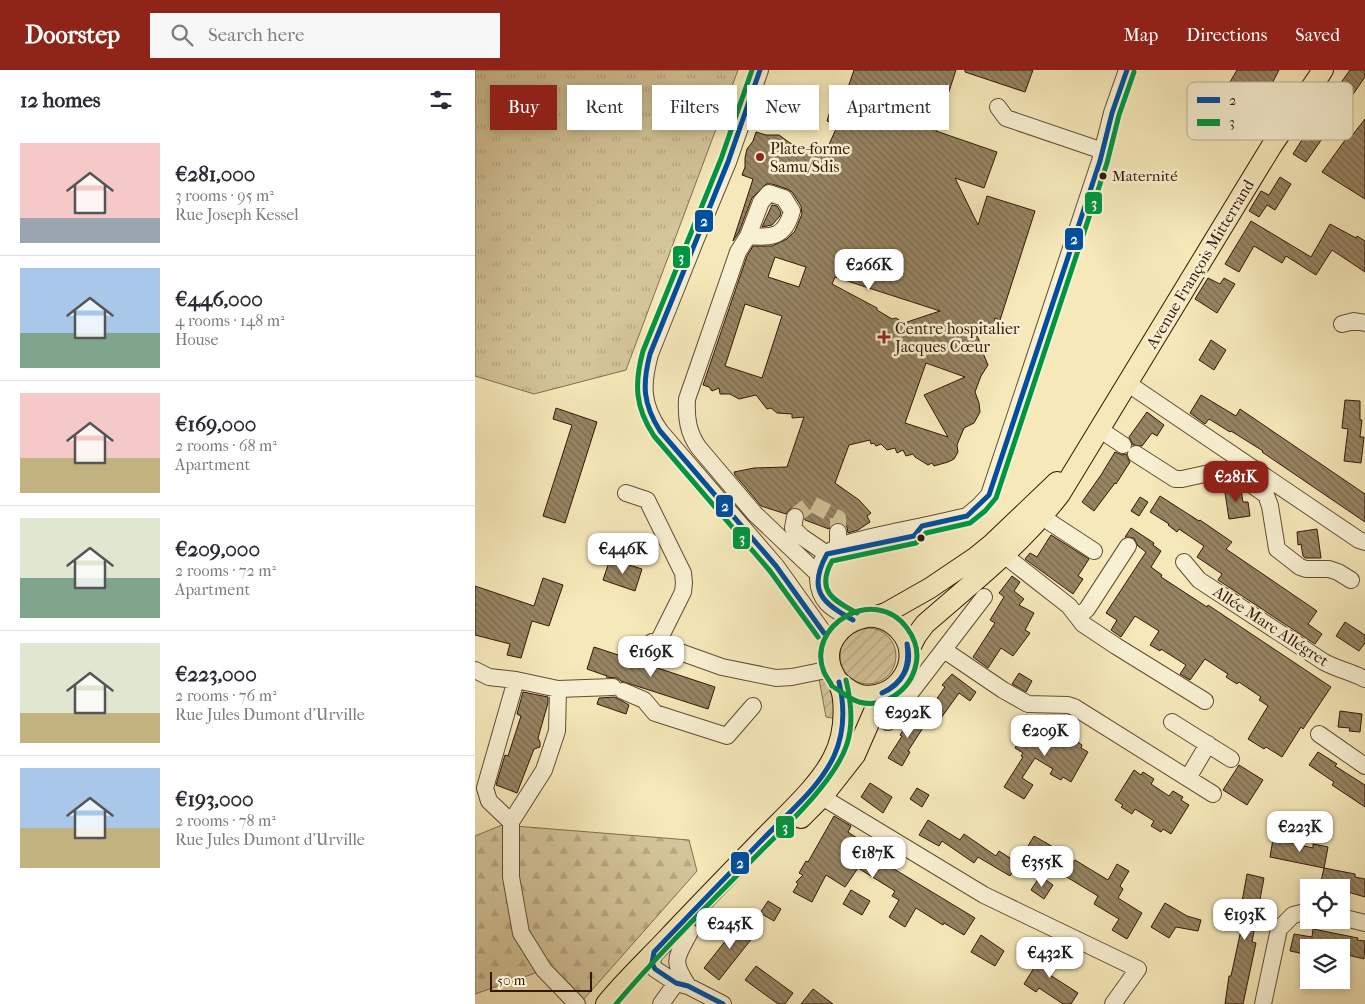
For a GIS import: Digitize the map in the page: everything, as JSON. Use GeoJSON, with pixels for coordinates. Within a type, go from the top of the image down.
{"type":"FeatureCollection","features":[{"type":"Feature","properties":{"kind":"main road","name":"Avenue François Mitterrand"},"geometry":{"type":"LineString","coordinates":[[1315,82],[1323,70]]}},
{"type":"Feature","properties":{"kind":"main road","name":"Avenue François Mitterrand"},"geometry":{"type":"LineString","coordinates":[[874,617],[929,588],[976,557],[997,550],[1042,517],[1060,494],[1274,140]]}},
{"type":"Feature","properties":{"kind":"main road","name":"Avenue François Mitterrand"},"geometry":{"type":"LineString","coordinates":[[909,650],[925,624],[1080,460]]}},
{"type":"Feature","properties":{"kind":"main road"},"geometry":{"type":"LineString","coordinates":[[605,1004],[655,960],[691,932],[822,797],[855,755],[879,700],[884,694],[894,688],[908,684],[909,650],[902,633],[892,624],[874,617],[867,617],[853,620],[839,631],[831,645],[835,675],[843,698],[844,725],[840,742],[827,768],[655,960],[623,1004]]}},
{"type":"Feature","properties":{"kind":"main road"},"geometry":{"type":"LineString","coordinates":[[835,675],[849,690],[860,695],[884,694]]}},
{"type":"Feature","properties":{"kind":"street"},"geometry":{"type":"LineString","coordinates":[[753,70],[754,85]]}},
{"type":"Feature","properties":{"kind":"street"},"geometry":{"type":"LineString","coordinates":[[755,85],[760,70]]}},
{"type":"Feature","properties":{"kind":"street"},"geometry":{"type":"LineString","coordinates":[[795,517],[793,528],[802,537],[834,544],[914,536],[922,526],[967,516],[989,495],[1103,151],[1112,113],[1127,70]]}},
{"type":"Feature","properties":{"kind":"street"},"geometry":{"type":"LineString","coordinates":[[998,107],[1005,118],[1103,151]]}},
{"type":"Feature","properties":{"kind":"street"},"geometry":{"type":"LineString","coordinates":[[747,108],[728,162],[695,239],[650,354],[644,386],[647,405],[653,421],[660,431],[776,566],[831,645]]}},
{"type":"Feature","properties":{"kind":"street"},"geometry":{"type":"LineString","coordinates":[[748,236],[737,252],[687,399],[686,415],[693,440],[755,514],[818,574]]}},
{"type":"Feature","properties":{"kind":"street"},"geometry":{"type":"LineString","coordinates":[[1342,324],[1354,321],[1365,323]]}},
{"type":"Feature","properties":{"kind":"street"},"geometry":{"type":"LineString","coordinates":[[1127,383],[1351,535],[1365,542]]}},
{"type":"Feature","properties":{"kind":"street"},"geometry":{"type":"LineString","coordinates":[[1099,429],[1175,479],[1223,470],[1238,475],[1265,495],[1270,506],[1277,549],[1300,567],[1306,569],[1329,569],[1339,572],[1351,580]]}},
{"type":"Feature","properties":{"kind":"street"},"geometry":{"type":"LineString","coordinates":[[626,493],[647,500],[683,573],[685,584],[683,592],[654,643],[722,667],[776,678],[835,675]]}},
{"type":"Feature","properties":{"kind":"street"},"geometry":{"type":"LineString","coordinates":[[755,514],[773,554],[776,566]]}},
{"type":"Feature","properties":{"kind":"street"},"geometry":{"type":"LineString","coordinates":[[1042,517],[1094,551]]}},
{"type":"Feature","properties":{"kind":"street"},"geometry":{"type":"LineString","coordinates":[[834,544],[821,563],[818,574],[820,590],[824,601],[831,608],[853,620]]}},
{"type":"Feature","properties":{"kind":"street"},"geometry":{"type":"LineString","coordinates":[[1078,617],[1087,609],[1128,546]]}},
{"type":"Feature","properties":{"kind":"street"},"geometry":{"type":"LineString","coordinates":[[997,550],[1069,606],[1083,624],[1205,701]]}},
{"type":"Feature","properties":{"kind":"street","name":"Allée Marc Allégret"},"geometry":{"type":"LineString","coordinates":[[1184,562],[1199,580],[1324,662],[1365,678]]}},
{"type":"Feature","properties":{"kind":"street"},"geometry":{"type":"LineString","coordinates":[[888,722],[908,684],[944,650],[984,598]]}},
{"type":"Feature","properties":{"kind":"street"},"geometry":{"type":"LineString","coordinates":[[944,650],[1003,690],[1028,704],[1055,704],[1074,707],[1213,794]]}},
{"type":"Feature","properties":{"kind":"street"},"geometry":{"type":"LineString","coordinates":[[475,670],[489,677],[558,689],[618,689],[644,700],[655,713],[727,736],[753,706]]}},
{"type":"Feature","properties":{"kind":"street"},"geometry":{"type":"LineString","coordinates":[[511,822],[489,801],[485,788],[515,680]]}},
{"type":"Feature","properties":{"kind":"street"},"geometry":{"type":"LineString","coordinates":[[558,689],[557,731],[544,770],[511,822],[511,878],[521,933],[544,970],[577,1004]]}},
{"type":"Feature","properties":{"kind":"street"},"geometry":{"type":"LineString","coordinates":[[1172,722],[1231,759]]}},
{"type":"Feature","properties":{"kind":"street"},"geometry":{"type":"LineString","coordinates":[[1319,734],[1365,766]]}},
{"type":"Feature","properties":{"kind":"street"},"geometry":{"type":"LineString","coordinates":[[1188,778],[1208,744]]}},
{"type":"Feature","properties":{"kind":"street"},"geometry":{"type":"LineString","coordinates":[[822,797],[984,895],[1138,969],[1113,1004]]}},
{"type":"Feature","properties":{"kind":"street"},"geometry":{"type":"LineString","coordinates":[[1263,1004],[1279,929],[1293,915],[1300,913]]}},
{"type":"Feature","properties":{"kind":"street"},"geometry":{"type":"LineString","coordinates":[[1350,919],[1365,923]]}},
{"type":"Feature","properties":{"kind":"street"},"geometry":{"type":"LineString","coordinates":[[682,985],[677,960],[691,932]]}},
{"type":"Feature","properties":{"kind":"street"},"geometry":{"type":"LineString","coordinates":[[655,960],[682,985],[723,1004]]}},
{"type":"Feature","properties":{"kind":"street"},"geometry":{"type":"LineString","coordinates":[[661,1004],[682,985]]}},
{"type":"Feature","properties":{"kind":"green space"},"geometry":{"type":"Polygon","coordinates":[[[475,70],[738,70],[732,85],[652,85],[652,130],[716,130],[626,370],[534,394],[475,376],[475,70]]]}},
{"type":"Feature","properties":{"kind":"green space"},"geometry":{"type":"Polygon","coordinates":[[[862,628],[874,628],[884,632],[892,640],[896,656],[892,672],[884,680],[874,684],[862,684],[852,680],[844,672],[840,662],[840,650],[844,640],[852,632],[862,628]]]}},
{"type":"Feature","properties":{"kind":"green space"},"geometry":{"type":"Polygon","coordinates":[[[827,677],[835,691],[838,719],[826,717],[819,679],[827,677]]]}},
{"type":"Feature","properties":{"kind":"green space"},"geometry":{"type":"Polygon","coordinates":[[[502,825],[689,840],[697,871],[584,999],[547,969],[475,994],[475,836],[502,825]]]}},
{"type":"Feature","properties":{"kind":"building"},"geometry":{"type":"Polygon","coordinates":[[[854,70],[956,70],[949,91],[949,85],[849,85],[854,70]]]}},
{"type":"Feature","properties":{"kind":"building"},"geometry":{"type":"Polygon","coordinates":[[[965,70],[1033,70],[1025,92],[965,72],[965,70]]]}},
{"type":"Feature","properties":{"kind":"building"},"geometry":{"type":"Polygon","coordinates":[[[1237,70],[1279,70],[1273,82],[1230,82],[1237,70]]]}},
{"type":"Feature","properties":{"kind":"building"},"geometry":{"type":"Polygon","coordinates":[[[1350,70],[1365,70],[1365,77],[1353,94],[1353,82],[1341,82],[1350,70]]]}},
{"type":"Feature","properties":{"kind":"building"},"geometry":{"type":"Polygon","coordinates":[[[1365,119],[1365,199],[1322,172],[1345,140],[1353,140],[1353,134],[1365,119]]]}},
{"type":"Feature","properties":{"kind":"building"},"geometry":{"type":"Polygon","coordinates":[[[836,130],[936,130],[997,152],[984,188],[955,178],[978,225],[987,196],[1035,211],[1000,320],[995,318],[992,330],[971,323],[984,351],[983,353],[988,365],[981,376],[975,392],[980,412],[974,423],[964,428],[957,445],[958,452],[954,459],[934,466],[932,463],[928,465],[913,454],[906,456],[903,450],[897,453],[895,448],[887,450],[881,444],[876,446],[874,443],[871,444],[870,440],[849,445],[835,483],[859,500],[871,513],[867,516],[870,522],[858,530],[848,533],[847,527],[843,523],[833,523],[829,529],[805,520],[804,513],[797,507],[791,508],[786,514],[761,506],[735,475],[734,472],[754,468],[787,467],[804,417],[792,418],[792,414],[777,413],[771,408],[767,409],[756,395],[739,399],[730,394],[720,394],[719,388],[712,391],[709,387],[703,385],[747,256],[753,246],[772,246],[787,239],[795,231],[802,214],[801,206],[792,192],[772,184],[766,184],[752,198],[739,232],[733,241],[753,179],[742,175],[747,149],[753,141],[756,132],[766,135],[779,135],[790,143],[817,152],[818,148],[826,151],[836,130]],[[775,257],[768,277],[799,287],[806,267],[775,257]],[[835,277],[832,284],[877,308],[877,310],[892,319],[896,318],[904,323],[940,311],[835,277]],[[745,304],[725,366],[762,378],[782,316],[745,304]],[[926,363],[905,423],[948,437],[924,395],[965,377],[926,363]]]}},
{"type":"Feature","properties":{"kind":"building"},"geometry":{"type":"Polygon","coordinates":[[[1302,140],[1321,140],[1306,162],[1293,154],[1302,140]]]}},
{"type":"Feature","properties":{"kind":"building"},"geometry":{"type":"Polygon","coordinates":[[[1280,177],[1291,184],[1275,210],[1267,205],[1259,217],[1249,211],[1261,191],[1269,195],[1280,177]]]}},
{"type":"Feature","properties":{"kind":"building"},"geometry":{"type":"Polygon","coordinates":[[[772,205],[777,206],[781,212],[780,216],[772,225],[762,227],[772,205]]]}},
{"type":"Feature","properties":{"kind":"building"},"geometry":{"type":"Polygon","coordinates":[[[1251,221],[1311,257],[1330,224],[1356,238],[1357,236],[1365,241],[1365,272],[1332,250],[1316,275],[1286,256],[1282,263],[1254,246],[1239,272],[1225,264],[1251,221]]]}},
{"type":"Feature","properties":{"kind":"building"},"geometry":{"type":"Polygon","coordinates":[[[1208,278],[1220,284],[1224,278],[1235,284],[1217,313],[1195,299],[1208,278]]]}},
{"type":"Feature","properties":{"kind":"building"},"geometry":{"type":"Polygon","coordinates":[[[1211,340],[1226,350],[1214,370],[1199,360],[1211,340]]]}},
{"type":"Feature","properties":{"kind":"building"},"geometry":{"type":"Polygon","coordinates":[[[1201,395],[1236,416],[1240,409],[1365,494],[1365,522],[1231,431],[1209,419],[1205,424],[1190,413],[1201,395]]]}},
{"type":"Feature","properties":{"kind":"building"},"geometry":{"type":"Polygon","coordinates":[[[1345,400],[1360,401],[1360,420],[1362,420],[1360,437],[1364,437],[1361,463],[1344,461],[1348,429],[1342,428],[1345,400]]]}},
{"type":"Feature","properties":{"kind":"building"},"geometry":{"type":"Polygon","coordinates":[[[556,408],[597,422],[565,523],[543,516],[572,425],[553,419],[556,408]]]}},
{"type":"Feature","properties":{"kind":"building"},"geometry":{"type":"Polygon","coordinates":[[[1147,412],[1164,425],[1157,436],[1152,433],[1142,446],[1133,445],[1129,437],[1147,412]]]}},
{"type":"Feature","properties":{"kind":"building"},"geometry":{"type":"Polygon","coordinates":[[[1115,452],[1122,455],[1126,454],[1130,462],[1116,484],[1094,511],[1082,502],[1115,452]]]}},
{"type":"Feature","properties":{"kind":"building"},"geometry":{"type":"Polygon","coordinates":[[[1234,485],[1241,490],[1243,502],[1248,502],[1250,516],[1229,519],[1224,486],[1234,485]]]}},
{"type":"Feature","properties":{"kind":"building"},"geometry":{"type":"Polygon","coordinates":[[[1160,496],[1232,542],[1226,549],[1317,611],[1308,624],[1322,634],[1315,644],[1218,580],[1222,574],[1197,557],[1204,546],[1179,529],[1177,532],[1169,524],[1150,512],[1160,496]]]}},
{"type":"Feature","properties":{"kind":"building"},"geometry":{"type":"Polygon","coordinates":[[[1140,497],[1148,502],[1139,516],[1131,511],[1140,497]]]}},
{"type":"Feature","properties":{"kind":"building"},"geometry":{"type":"Polygon","coordinates":[[[1131,528],[1154,543],[1153,545],[1161,551],[1151,567],[1162,575],[1161,577],[1207,607],[1208,605],[1331,687],[1303,729],[1301,727],[1282,757],[1248,739],[1268,706],[1259,700],[1261,697],[1239,682],[1237,684],[1226,677],[1228,674],[1205,659],[1190,680],[1180,674],[1186,665],[1161,649],[1160,651],[1150,645],[1159,631],[1135,616],[1121,637],[1111,630],[1117,620],[1106,613],[1146,552],[1138,546],[1134,538],[1125,537],[1131,528]]]}},
{"type":"Feature","properties":{"kind":"building"},"geometry":{"type":"Polygon","coordinates":[[[1317,529],[1321,558],[1305,558],[1301,544],[1298,545],[1297,532],[1317,529]]]}},
{"type":"Feature","properties":{"kind":"building"},"geometry":{"type":"Polygon","coordinates":[[[1051,535],[1089,559],[1078,576],[1083,579],[1073,594],[1025,559],[1030,553],[1037,557],[1051,535]]]}},
{"type":"Feature","properties":{"kind":"building"},"geometry":{"type":"Polygon","coordinates":[[[610,559],[642,569],[635,591],[603,580],[610,559]]]}},
{"type":"Feature","properties":{"kind":"building"},"geometry":{"type":"Polygon","coordinates":[[[1012,576],[1020,582],[1014,591],[1024,599],[1019,605],[1034,613],[1025,630],[1030,633],[1013,656],[1001,648],[988,668],[973,657],[995,623],[990,620],[1004,597],[999,593],[1012,576]]]}},
{"type":"Feature","properties":{"kind":"building"},"geometry":{"type":"Polygon","coordinates":[[[543,578],[563,585],[549,626],[532,621],[521,658],[507,655],[510,644],[475,635],[475,586],[534,606],[543,578]]]}},
{"type":"Feature","properties":{"kind":"building"},"geometry":{"type":"Polygon","coordinates":[[[1345,622],[1365,635],[1365,643],[1359,651],[1336,636],[1345,622]]]}},
{"type":"Feature","properties":{"kind":"building"},"geometry":{"type":"Polygon","coordinates":[[[594,647],[715,687],[708,709],[621,681],[617,678],[606,677],[587,669],[594,647]]]}},
{"type":"Feature","properties":{"kind":"building"},"geometry":{"type":"Polygon","coordinates":[[[1019,673],[1032,681],[1026,692],[1012,684],[1019,673]]]}},
{"type":"Feature","properties":{"kind":"building"},"geometry":{"type":"Polygon","coordinates":[[[952,674],[976,692],[970,701],[959,693],[936,725],[924,717],[945,687],[942,685],[952,674]]]}},
{"type":"Feature","properties":{"kind":"building"},"geometry":{"type":"Polygon","coordinates":[[[523,692],[548,697],[548,703],[538,738],[540,747],[534,749],[517,793],[496,785],[505,755],[508,756],[521,716],[517,714],[523,692]]]}},
{"type":"Feature","properties":{"kind":"building"},"geometry":{"type":"Polygon","coordinates":[[[615,697],[629,705],[626,714],[597,704],[599,698],[615,697]]]}},
{"type":"Feature","properties":{"kind":"building"},"geometry":{"type":"Polygon","coordinates":[[[1340,711],[1362,714],[1360,732],[1349,731],[1350,728],[1338,727],[1340,711]]]}},
{"type":"Feature","properties":{"kind":"building"},"geometry":{"type":"Polygon","coordinates":[[[915,712],[928,720],[908,751],[910,752],[902,766],[888,758],[915,712]]]}},
{"type":"Feature","properties":{"kind":"building"},"geometry":{"type":"Polygon","coordinates":[[[1033,719],[1040,724],[1042,721],[1053,727],[1049,732],[1069,743],[1072,738],[1082,745],[1081,748],[1088,752],[1071,782],[1063,777],[1061,780],[1050,774],[1053,769],[1035,758],[1022,778],[1033,785],[1024,799],[1004,787],[1023,757],[1021,756],[1023,753],[1015,748],[1033,719]]]}},
{"type":"Feature","properties":{"kind":"building"},"geometry":{"type":"Polygon","coordinates":[[[1318,752],[1337,764],[1335,766],[1365,785],[1365,807],[1332,785],[1334,782],[1309,765],[1318,752]]]}},
{"type":"Feature","properties":{"kind":"building"},"geometry":{"type":"Polygon","coordinates":[[[1239,765],[1263,780],[1247,805],[1223,790],[1239,765]]]}},
{"type":"Feature","properties":{"kind":"building"},"geometry":{"type":"Polygon","coordinates":[[[1134,770],[1141,775],[1143,772],[1154,779],[1151,784],[1169,796],[1173,791],[1183,797],[1181,800],[1189,805],[1171,834],[1163,829],[1161,832],[1151,826],[1154,821],[1135,809],[1132,814],[1121,807],[1123,805],[1115,800],[1134,770]]]}},
{"type":"Feature","properties":{"kind":"building"},"geometry":{"type":"Polygon","coordinates":[[[870,783],[892,797],[883,813],[861,797],[870,783]]]}},
{"type":"Feature","properties":{"kind":"building"},"geometry":{"type":"Polygon","coordinates":[[[917,788],[929,795],[922,807],[910,799],[917,788]]]}},
{"type":"Feature","properties":{"kind":"building"},"geometry":{"type":"Polygon","coordinates":[[[834,816],[851,826],[848,832],[860,840],[856,846],[975,918],[964,935],[944,923],[943,925],[916,908],[905,927],[889,917],[899,900],[892,896],[895,891],[858,868],[845,887],[826,875],[812,902],[793,892],[798,884],[796,882],[803,875],[799,873],[806,861],[808,862],[834,816]]]}},
{"type":"Feature","properties":{"kind":"building"},"geometry":{"type":"Polygon","coordinates":[[[928,820],[960,840],[964,834],[996,856],[999,851],[1018,863],[1010,876],[978,857],[974,863],[942,841],[939,846],[919,835],[928,820]]]}},
{"type":"Feature","properties":{"kind":"building"},"geometry":{"type":"Polygon","coordinates":[[[1034,836],[1055,848],[1046,863],[1025,851],[1034,836]]]}},
{"type":"Feature","properties":{"kind":"building"},"geometry":{"type":"Polygon","coordinates":[[[1273,839],[1313,848],[1313,844],[1328,847],[1324,868],[1270,857],[1273,839]]]}},
{"type":"Feature","properties":{"kind":"building"},"geometry":{"type":"Polygon","coordinates":[[[1075,860],[1108,880],[1117,864],[1129,871],[1120,886],[1123,889],[1118,898],[1142,913],[1127,939],[1112,930],[1119,919],[1094,904],[1098,896],[1065,876],[1075,860]]]}},
{"type":"Feature","properties":{"kind":"building"},"geometry":{"type":"Polygon","coordinates":[[[1324,868],[1355,874],[1355,877],[1365,879],[1365,897],[1350,893],[1350,879],[1322,879],[1324,868]]]}},
{"type":"Feature","properties":{"kind":"building"},"geometry":{"type":"Polygon","coordinates":[[[1247,874],[1264,878],[1252,942],[1256,943],[1243,1004],[1225,1004],[1229,976],[1231,976],[1241,930],[1237,929],[1247,874]]]}},
{"type":"Feature","properties":{"kind":"building"},"geometry":{"type":"Polygon","coordinates":[[[1040,876],[1053,885],[1044,899],[1031,890],[1040,876]]]}},
{"type":"Feature","properties":{"kind":"building"},"geometry":{"type":"Polygon","coordinates":[[[851,890],[870,901],[862,915],[843,904],[851,890]]]}},
{"type":"Feature","properties":{"kind":"building"},"geometry":{"type":"Polygon","coordinates":[[[768,901],[781,909],[774,921],[760,913],[768,901]]]}},
{"type":"Feature","properties":{"kind":"building"},"geometry":{"type":"Polygon","coordinates":[[[1165,903],[1187,916],[1201,920],[1198,931],[1176,927],[1169,938],[1151,927],[1165,903]]]}},
{"type":"Feature","properties":{"kind":"building"},"geometry":{"type":"Polygon","coordinates":[[[742,920],[757,932],[719,980],[704,968],[742,920]]]}},
{"type":"Feature","properties":{"kind":"building"},"geometry":{"type":"Polygon","coordinates":[[[1313,929],[1358,938],[1357,940],[1365,941],[1364,959],[1350,956],[1350,939],[1300,939],[1300,953],[1290,951],[1294,934],[1312,937],[1313,929]]]}},
{"type":"Feature","properties":{"kind":"building"},"geometry":{"type":"Polygon","coordinates":[[[981,935],[1004,951],[995,966],[971,952],[981,935]]]}},
{"type":"Feature","properties":{"kind":"building"},"geometry":{"type":"Polygon","coordinates":[[[1044,947],[1061,957],[1050,975],[1078,993],[1071,1004],[1063,1004],[1039,988],[1036,992],[1024,984],[1040,958],[1038,956],[1044,947]]]}},
{"type":"Feature","properties":{"kind":"building"},"geometry":{"type":"Polygon","coordinates":[[[756,966],[793,993],[785,1004],[778,1004],[745,980],[756,966]]]}},
{"type":"Feature","properties":{"kind":"building"},"geometry":{"type":"Polygon","coordinates":[[[813,989],[833,1004],[801,1004],[813,989]]]}},
{"type":"Feature","properties":{"kind":"tunnel"},"geometry":{"type":"LineString","coordinates":[[795,517],[811,503],[838,518],[838,532]]}},
{"type":"Feature","properties":{"kind":"transit line","name":"3"},"geometry":{"type":"LineString","coordinates":[[752,70],[721,159],[643,351],[638,374],[638,395],[643,415],[654,436],[770,571],[818,637]]}},
{"type":"Feature","properties":{"kind":"transit line","name":"2"},"geometry":{"type":"LineString","coordinates":[[760,70],[728,162],[650,354],[645,385],[647,403],[660,431],[776,566],[824,633]]}},
{"type":"Feature","properties":{"kind":"transit line","name":"2"},"geometry":{"type":"LineString","coordinates":[[853,620],[833,608],[821,594],[818,586],[818,577],[827,554],[914,536],[922,526],[967,516],[989,495],[1100,161],[1112,113],[1127,70]]}},
{"type":"Feature","properties":{"kind":"transit line","name":"3"},"geometry":{"type":"LineString","coordinates":[[857,613],[834,598],[826,587],[827,571],[832,561],[916,543],[926,533],[970,523],[985,511],[996,498],[1107,163],[1119,115],[1134,72]]}},
{"type":"Feature","properties":{"kind":"transit line","name":"3"},"geometry":{"type":"LineString","coordinates":[[832,686],[824,672],[821,655],[824,640],[833,626],[846,616],[861,610],[877,610],[893,615],[907,628],[916,645],[917,659],[909,682],[895,695],[878,703],[859,702],[835,688]]}},
{"type":"Feature","properties":{"kind":"transit line","name":"2"},"geometry":{"type":"LineString","coordinates":[[882,693],[896,684],[904,673],[908,652],[907,644]]}},
{"type":"Feature","properties":{"kind":"transit line","name":"2"},"geometry":{"type":"LineString","coordinates":[[882,693],[895,685],[904,673],[908,659],[907,644]]}},
{"type":"Feature","properties":{"kind":"transit line","name":"3"},"geometry":{"type":"LineString","coordinates":[[616,1004],[687,927],[797,815],[832,773],[847,744],[851,728],[846,680]]}},
{"type":"Feature","properties":{"kind":"transit line","name":"2"},"geometry":{"type":"LineString","coordinates":[[723,1004],[688,986],[676,983],[655,969],[652,963],[654,952],[803,799],[828,768],[838,747],[842,729],[843,711],[839,682]]}},
{"type":"Feature","properties":{"kind":"place","name":"Plate-forme Samu/Sdis"},"geometry":{"type":"Point","coordinates":[760,157]}},
{"type":"Feature","properties":{"kind":"place","name":"Maternité"},"geometry":{"type":"Point","coordinates":[1103,176]}},
{"type":"Feature","properties":{"kind":"place","name":"Centre hospitalier Jacques Cœur"},"geometry":{"type":"Point","coordinates":[884,337]}}]}
